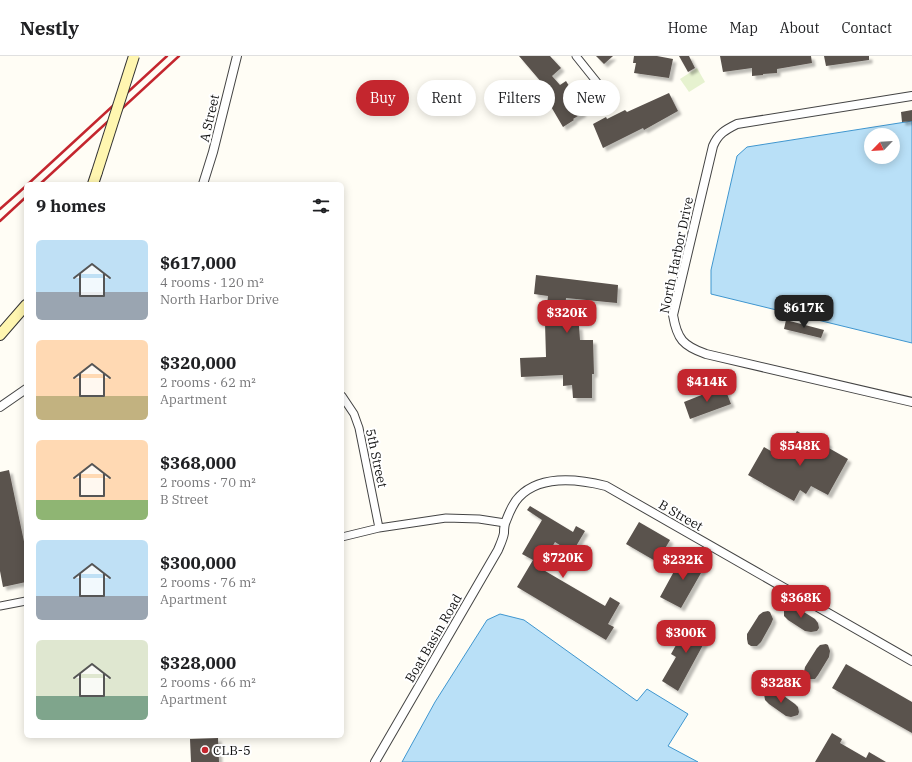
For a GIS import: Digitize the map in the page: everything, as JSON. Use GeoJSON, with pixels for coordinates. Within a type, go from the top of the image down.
{"type":"FeatureCollection","features":[{"type":"Feature","properties":{"kind":"main road"},"geometry":{"type":"LineString","coordinates":[[94,182],[134,56]]}},
{"type":"Feature","properties":{"kind":"main road"},"geometry":{"type":"LineString","coordinates":[[0,335],[24,307]]}},
{"type":"Feature","properties":{"kind":"street","name":"A Street"},"geometry":{"type":"LineString","coordinates":[[204,182],[214,152],[237,56]]}},
{"type":"Feature","properties":{"kind":"street"},"geometry":{"type":"LineString","coordinates":[[576,56],[595,80]]}},
{"type":"Feature","properties":{"kind":"street","name":"North Harbor Drive"},"geometry":{"type":"LineString","coordinates":[[912,96],[737,124],[723,130],[713,146],[673,315],[675,328],[679,337],[691,349],[706,354],[912,402]]}},
{"type":"Feature","properties":{"kind":"street"},"geometry":{"type":"LineString","coordinates":[[0,407],[24,390]]}},
{"type":"Feature","properties":{"kind":"street","name":"5th Street"},"geometry":{"type":"LineString","coordinates":[[344,399],[354,414],[359,428],[380,528]]}},
{"type":"Feature","properties":{"kind":"street","name":"B Street"},"geometry":{"type":"LineString","coordinates":[[505,523],[518,498],[528,489],[548,482],[570,480],[606,486],[912,661]]}},
{"type":"Feature","properties":{"kind":"street"},"geometry":{"type":"LineString","coordinates":[[344,536],[380,528],[446,518],[479,519],[505,523]]}},
{"type":"Feature","properties":{"kind":"street","name":"Boat Basin Road"},"geometry":{"type":"LineString","coordinates":[[376,762],[498,550],[504,535],[505,523]]}},
{"type":"Feature","properties":{"kind":"street"},"geometry":{"type":"LineString","coordinates":[[0,606],[24,601]]}},
{"type":"Feature","properties":{"kind":"green space"},"geometry":{"type":"Polygon","coordinates":[[[697,68],[705,82],[689,92],[680,79],[697,68]]]}},
{"type":"Feature","properties":{"kind":"water"},"geometry":{"type":"Polygon","coordinates":[[[912,121],[912,343],[711,294],[711,270],[737,156],[747,147],[864,129],[864,164],[900,164],[900,128],[868,128],[912,121]]]}},
{"type":"Feature","properties":{"kind":"water"},"geometry":{"type":"Polygon","coordinates":[[[500,614],[524,620],[637,701],[647,689],[688,714],[668,746],[698,762],[402,762],[435,702],[487,620],[500,614]]]}},
{"type":"Feature","properties":{"kind":"building"},"geometry":{"type":"Polygon","coordinates":[[[519,56],[550,56],[561,68],[552,76],[560,85],[563,83],[563,116],[578,116],[573,119],[574,120],[563,127],[555,113],[555,80],[539,80],[519,56]]]}},
{"type":"Feature","properties":{"kind":"building"},"geometry":{"type":"Polygon","coordinates":[[[596,56],[613,56],[604,64],[596,56]]]}},
{"type":"Feature","properties":{"kind":"building"},"geometry":{"type":"Polygon","coordinates":[[[634,56],[657,56],[673,59],[669,78],[634,73],[636,63],[633,63],[634,56]]]}},
{"type":"Feature","properties":{"kind":"building"},"geometry":{"type":"Polygon","coordinates":[[[679,56],[689,56],[695,68],[688,72],[679,56]]]}},
{"type":"Feature","properties":{"kind":"building"},"geometry":{"type":"Polygon","coordinates":[[[720,56],[811,56],[812,63],[777,69],[777,73],[752,76],[752,68],[723,72],[720,56]]]}},
{"type":"Feature","properties":{"kind":"building"},"geometry":{"type":"Polygon","coordinates":[[[824,56],[869,56],[869,60],[826,66],[824,56]]]}},
{"type":"Feature","properties":{"kind":"building"},"geometry":{"type":"Polygon","coordinates":[[[669,93],[678,111],[644,130],[643,128],[603,148],[593,124],[606,117],[607,119],[613,116],[620,116],[620,112],[625,110],[627,112],[669,93]]]}},
{"type":"Feature","properties":{"kind":"building"},"geometry":{"type":"Polygon","coordinates":[[[912,110],[912,121],[902,122],[901,112],[912,110]]]}},
{"type":"Feature","properties":{"kind":"building"},"geometry":{"type":"Polygon","coordinates":[[[536,275],[618,285],[617,303],[566,298],[564,325],[579,326],[580,340],[593,340],[594,374],[592,374],[592,398],[573,398],[572,385],[563,386],[563,375],[521,377],[520,358],[546,357],[545,323],[548,296],[534,294],[536,275]]]}},
{"type":"Feature","properties":{"kind":"building"},"geometry":{"type":"Polygon","coordinates":[[[786,320],[824,330],[821,338],[784,329],[786,320]]]}},
{"type":"Feature","properties":{"kind":"building"},"geometry":{"type":"Polygon","coordinates":[[[724,386],[731,404],[690,419],[684,402],[724,386]]]}},
{"type":"Feature","properties":{"kind":"building"},"geometry":{"type":"Polygon","coordinates":[[[797,431],[807,437],[809,433],[829,444],[827,447],[848,459],[828,495],[811,486],[806,494],[800,490],[794,501],[748,475],[764,447],[781,457],[797,431]]]}},
{"type":"Feature","properties":{"kind":"building"},"geometry":{"type":"Polygon","coordinates":[[[9,470],[24,541],[24,582],[3,587],[0,571],[0,472],[9,470]]]}},
{"type":"Feature","properties":{"kind":"building"},"geometry":{"type":"Polygon","coordinates":[[[530,506],[573,532],[576,526],[585,531],[572,553],[555,542],[540,568],[605,606],[610,597],[620,603],[608,624],[614,627],[606,640],[517,587],[533,560],[522,554],[542,520],[527,510],[530,506]]]}},
{"type":"Feature","properties":{"kind":"building"},"geometry":{"type":"Polygon","coordinates":[[[639,522],[670,540],[657,562],[626,544],[639,522]]]}},
{"type":"Feature","properties":{"kind":"building"},"geometry":{"type":"Polygon","coordinates":[[[684,553],[705,566],[681,608],[660,597],[684,553]]]}},
{"type":"Feature","properties":{"kind":"building"},"geometry":{"type":"Polygon","coordinates":[[[786,607],[796,607],[815,619],[819,628],[817,631],[805,631],[788,620],[784,616],[784,610],[786,607]]]}},
{"type":"Feature","properties":{"kind":"building"},"geometry":{"type":"Polygon","coordinates":[[[768,611],[773,619],[771,624],[761,642],[757,646],[751,646],[748,644],[747,634],[759,615],[768,611]]]}},
{"type":"Feature","properties":{"kind":"building"},"geometry":{"type":"Polygon","coordinates":[[[690,620],[710,632],[678,691],[662,681],[676,657],[671,654],[690,620]]]}},
{"type":"Feature","properties":{"kind":"building"},"geometry":{"type":"Polygon","coordinates":[[[820,645],[828,645],[830,651],[829,657],[815,679],[809,679],[806,677],[804,672],[805,667],[817,648],[820,645]]]}},
{"type":"Feature","properties":{"kind":"building"},"geometry":{"type":"Polygon","coordinates":[[[846,664],[912,702],[912,733],[832,688],[846,664]]]}},
{"type":"Feature","properties":{"kind":"building"},"geometry":{"type":"Polygon","coordinates":[[[767,691],[777,691],[795,704],[798,707],[798,715],[791,717],[786,716],[769,704],[765,700],[764,694],[767,691]]]}},
{"type":"Feature","properties":{"kind":"building"},"geometry":{"type":"Polygon","coordinates":[[[832,733],[842,739],[840,743],[866,758],[869,752],[886,762],[815,762],[832,733]]]}},
{"type":"Feature","properties":{"kind":"building","name":"CLB-5"},"geometry":{"type":"Polygon","coordinates":[[[218,738],[219,762],[191,762],[190,739],[218,738]]]}},
{"type":"Feature","properties":{"kind":"railway"},"geometry":{"type":"LineString","coordinates":[[30,182],[167,56]]}},
{"type":"Feature","properties":{"kind":"railway"},"geometry":{"type":"LineString","coordinates":[[42,182],[179,56]]}},
{"type":"Feature","properties":{"kind":"railway"},"geometry":{"type":"LineString","coordinates":[[0,209],[24,188]]}},
{"type":"Feature","properties":{"kind":"railway"},"geometry":{"type":"LineString","coordinates":[[0,221],[24,199]]}},
{"type":"Feature","properties":{"kind":"place","name":"CLB-5"},"geometry":{"type":"Point","coordinates":[205,750]}}]}
